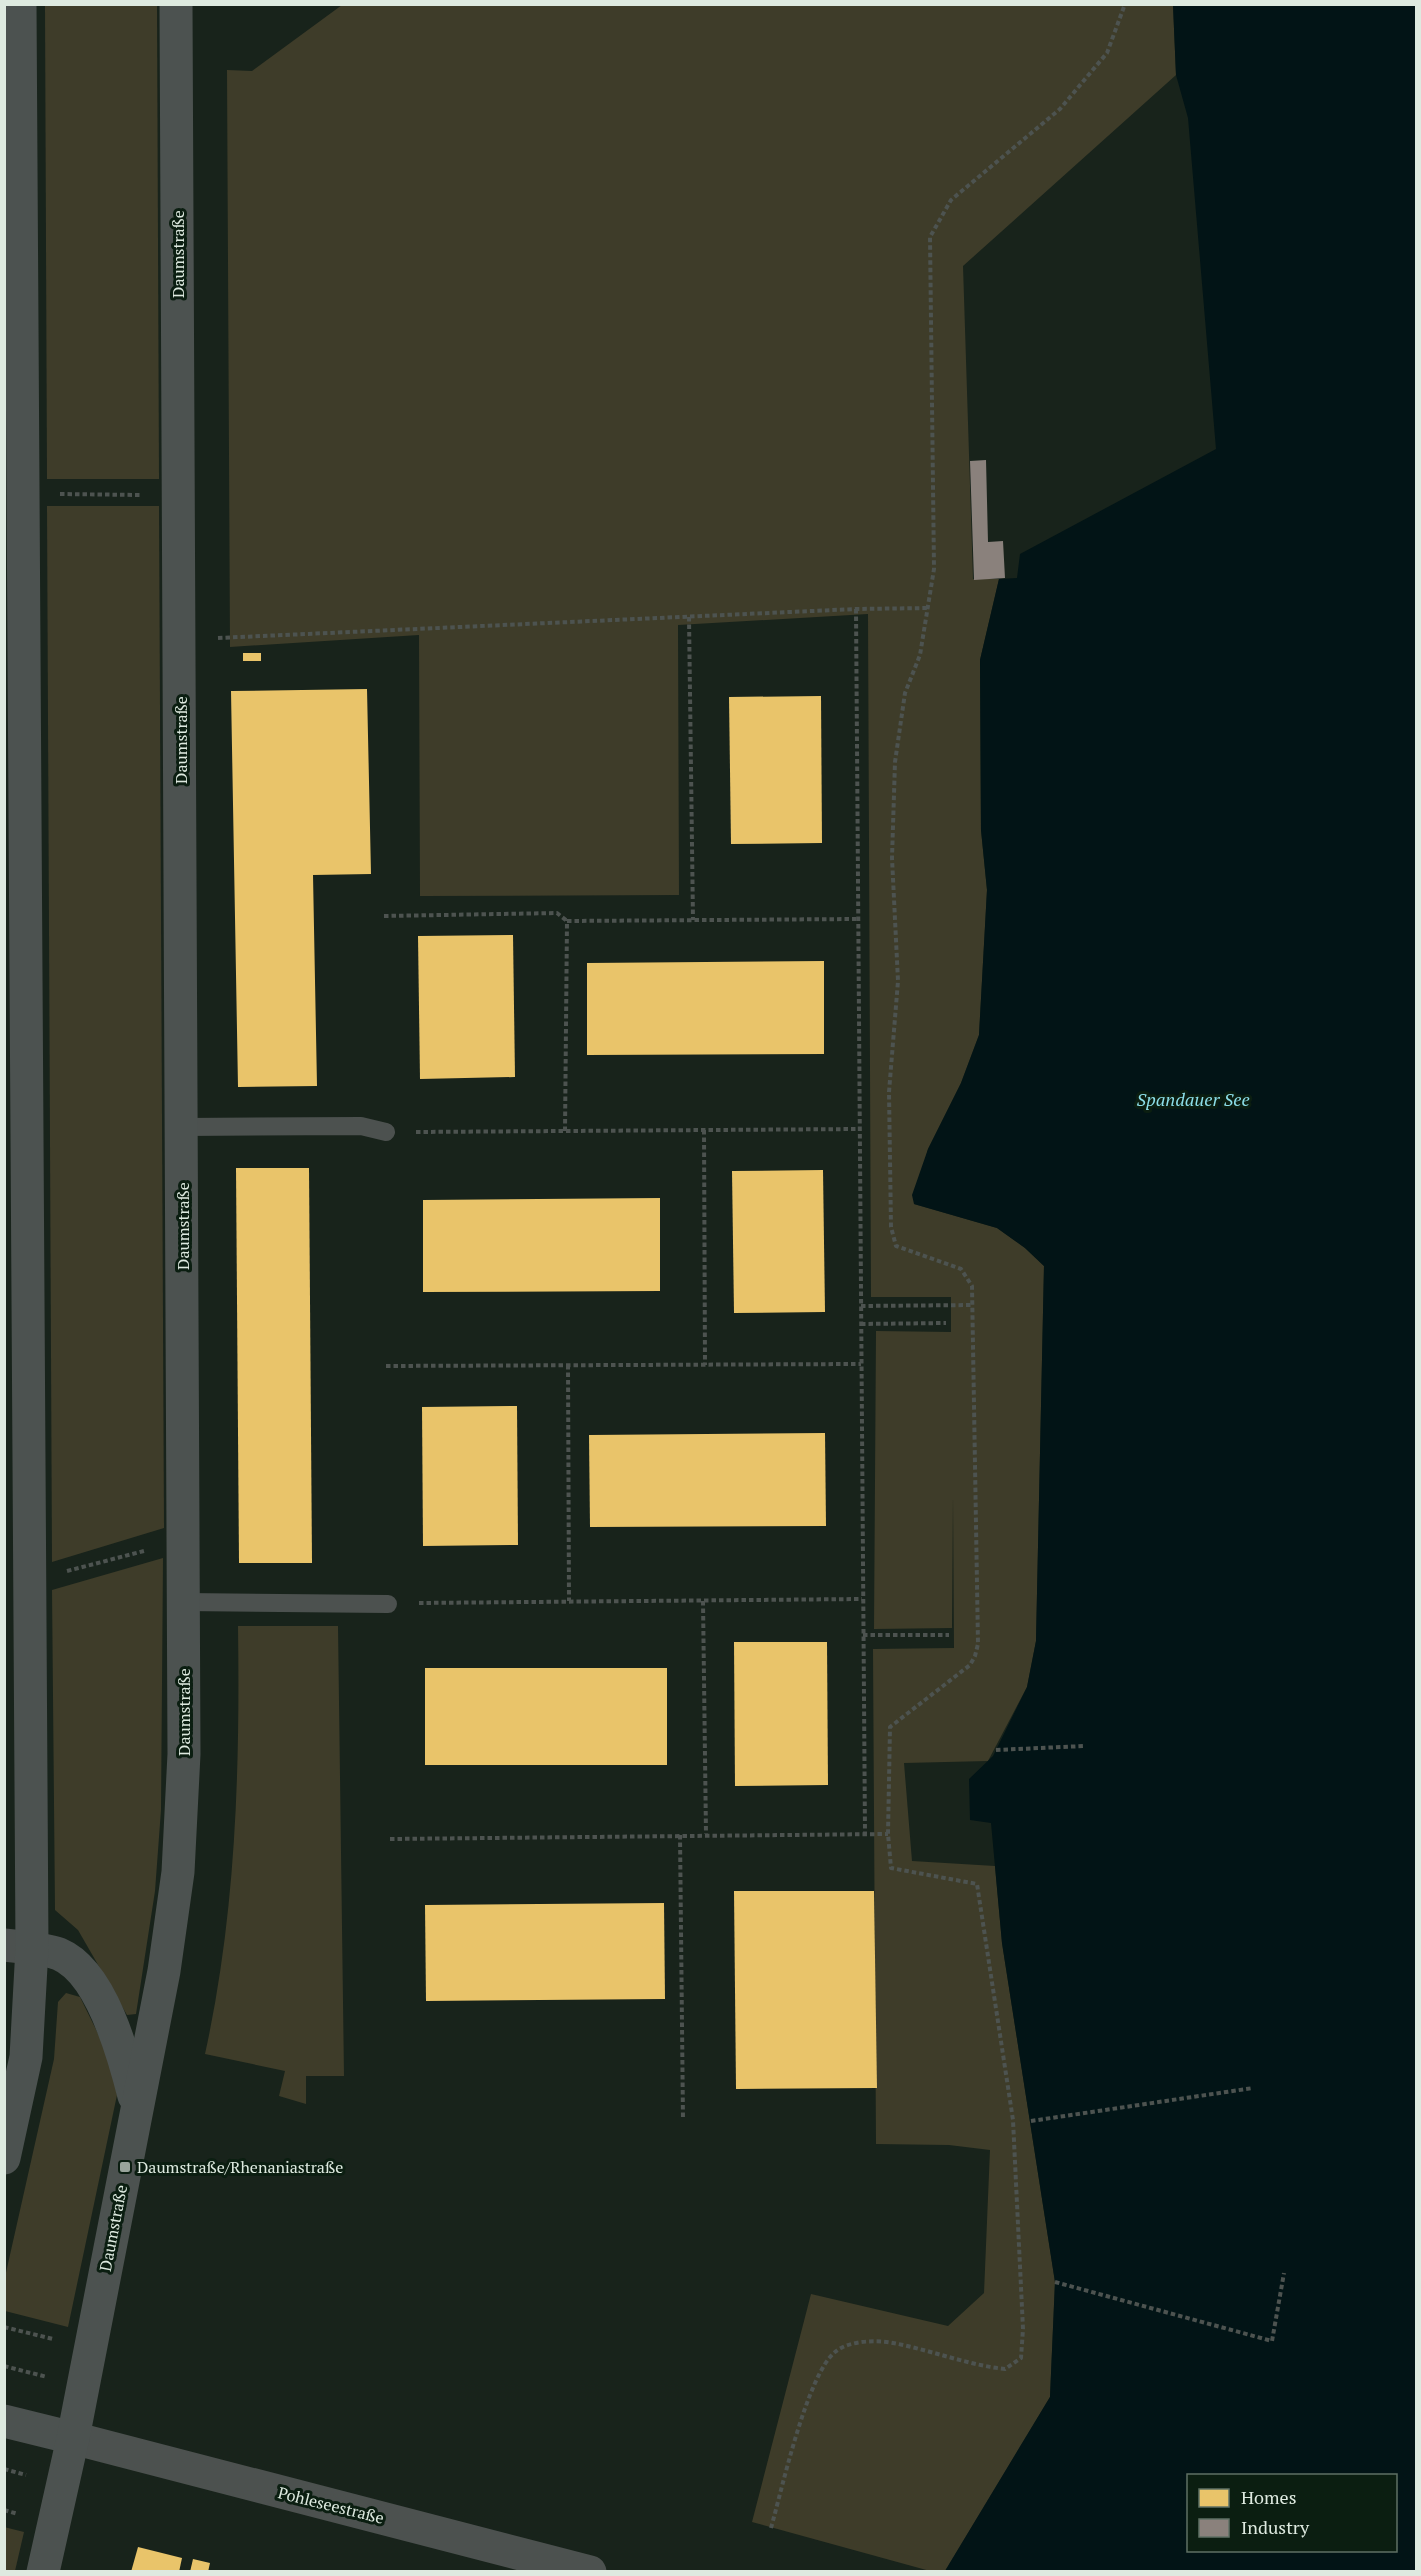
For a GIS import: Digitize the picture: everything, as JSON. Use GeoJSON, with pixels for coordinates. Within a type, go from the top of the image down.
{"type":"FeatureCollection","features":[{"type":"Feature","properties":{"kind":"main road"},"geometry":{"type":"LineString","coordinates":[[4,2158],[26,2057],[18,1947],[31,1580],[20,4]]}},
{"type":"Feature","properties":{"kind":"main road","name":"Daumstraße"},"geometry":{"type":"LineString","coordinates":[[43,2571],[73,2439],[164,1971],[178,1872],[184,1754],[184,1541],[176,4]]}},
{"type":"Feature","properties":{"kind":"main road"},"geometry":{"type":"LineString","coordinates":[[18,1947],[60,1954],[79,1971],[102,2001],[121,2043],[136,2106]]}},
{"type":"Feature","properties":{"kind":"main road"},"geometry":{"type":"LineString","coordinates":[[4,2421],[73,2439]]}},
{"type":"Feature","properties":{"kind":"street","name":"Pohleseestraße"},"geometry":{"type":"LineString","coordinates":[[73,2439],[590,2571]]}},
{"type":"Feature","properties":{"kind":"lane"},"geometry":{"type":"LineString","coordinates":[[183,1127],[361,1126],[386,1132]]}},
{"type":"Feature","properties":{"kind":"lane"},"geometry":{"type":"LineString","coordinates":[[184,1602],[388,1604]]}},
{"type":"Feature","properties":{"kind":"path"},"geometry":{"type":"LineString","coordinates":[[771,2528],[799,2427],[819,2373],[836,2351],[859,2342],[891,2342],[985,2367],[1005,2369],[1021,2358],[1023,2318],[1013,2120],[977,1884],[891,1868],[888,1834],[890,1727],[970,1665],[978,1644],[972,1286],[961,1269],[896,1246],[891,1227],[889,1092],[898,981],[892,858],[895,762],[905,693],[920,655],[934,569],[930,237],[951,200],[1060,109],[1107,53],[1125,4]]}},
{"type":"Feature","properties":{"kind":"path"},"geometry":{"type":"LineString","coordinates":[[22,494],[179,495]]}},
{"type":"Feature","properties":{"kind":"path"},"geometry":{"type":"LineString","coordinates":[[214,639],[856,609],[929,608]]}},
{"type":"Feature","properties":{"kind":"path"},"geometry":{"type":"LineString","coordinates":[[856,609],[865,1834]]}},
{"type":"Feature","properties":{"kind":"path"},"geometry":{"type":"LineString","coordinates":[[689,617],[693,920]]}},
{"type":"Feature","properties":{"kind":"path"},"geometry":{"type":"LineString","coordinates":[[384,916],[557,913],[567,921],[858,919]]}},
{"type":"Feature","properties":{"kind":"path"},"geometry":{"type":"LineString","coordinates":[[565,1131],[567,921]]}},
{"type":"Feature","properties":{"kind":"path"},"geometry":{"type":"LineString","coordinates":[[386,1132],[859,1129]]}},
{"type":"Feature","properties":{"kind":"path"},"geometry":{"type":"LineString","coordinates":[[704,1130],[705,1365]]}},
{"type":"Feature","properties":{"kind":"path"},"geometry":{"type":"LineString","coordinates":[[861,1306],[973,1305]]}},
{"type":"Feature","properties":{"kind":"path"},"geometry":{"type":"LineString","coordinates":[[861,1324],[946,1323]]}},
{"type":"Feature","properties":{"kind":"path"},"geometry":{"type":"LineString","coordinates":[[386,1366],[861,1364]]}},
{"type":"Feature","properties":{"kind":"path"},"geometry":{"type":"LineString","coordinates":[[568,1365],[569,1602]]}},
{"type":"Feature","properties":{"kind":"path"},"geometry":{"type":"LineString","coordinates":[[31,1580],[184,1541]]}},
{"type":"Feature","properties":{"kind":"path"},"geometry":{"type":"LineString","coordinates":[[388,1604],[862,1599]]}},
{"type":"Feature","properties":{"kind":"path"},"geometry":{"type":"LineString","coordinates":[[703,1601],[706,1834]]}},
{"type":"Feature","properties":{"kind":"path"},"geometry":{"type":"LineString","coordinates":[[863,1635],[949,1635]]}},
{"type":"Feature","properties":{"kind":"path"},"geometry":{"type":"LineString","coordinates":[[996,1750],[1084,1746]]}},
{"type":"Feature","properties":{"kind":"path"},"geometry":{"type":"LineString","coordinates":[[390,1839],[706,1834],[888,1834]]}},
{"type":"Feature","properties":{"kind":"path"},"geometry":{"type":"LineString","coordinates":[[680,1835],[683,2120]]}},
{"type":"Feature","properties":{"kind":"path"},"geometry":{"type":"LineString","coordinates":[[1031,2121],[1253,2088]]}},
{"type":"Feature","properties":{"kind":"path"},"geometry":{"type":"LineString","coordinates":[[1055,2282],[1272,2341],[1284,2273]]}},
{"type":"Feature","properties":{"kind":"path"},"geometry":{"type":"LineString","coordinates":[[4,2326],[55,2340]]}},
{"type":"Feature","properties":{"kind":"shaded area"},"geometry":{"type":"Polygon","coordinates":[[[45,5],[157,5],[159,479],[47,479],[45,5]]]}},
{"type":"Feature","properties":{"kind":"shaded area"},"geometry":{"type":"Polygon","coordinates":[[[342,5],[1173,5],[1176,75],[963,266],[973,579],[999,579],[980,660],[981,830],[987,890],[979,1035],[961,1083],[928,1149],[914,1204],[997,1228],[1025,1248],[1044,1266],[1036,1641],[1027,1687],[988,1761],[904,1763],[912,1861],[995,1866],[1002,1943],[1055,2282],[1050,2397],[945,2571],[930,2571],[752,2522],[811,2294],[948,2326],[984,2293],[990,2150],[949,2145],[876,2144],[873,1649],[954,1648],[953,1496],[952,1628],[874,1629],[876,1331],[951,1332],[951,1297],[871,1297],[868,614],[678,625],[679,895],[420,896],[419,635],[230,647],[227,70],[252,71],[342,5]]]}},
{"type":"Feature","properties":{"kind":"shaded area"},"geometry":{"type":"Polygon","coordinates":[[[47,506],[159,506],[164,1528],[52,1562],[47,506]]]}},
{"type":"Feature","properties":{"kind":"shaded area"},"geometry":{"type":"Polygon","coordinates":[[[163,1558],[161,1810],[155,1891],[136,2014],[127,2015],[78,1930],[55,1910],[52,1590],[163,1558]]]}},
{"type":"Feature","properties":{"kind":"shaded area"},"geometry":{"type":"Polygon","coordinates":[[[238,1626],[338,1626],[344,2076],[306,2076],[306,2104],[279,2096],[285,2071],[205,2054],[224,1948],[230,1895],[237,1788],[238,1626]]]}},
{"type":"Feature","properties":{"kind":"shaded area"},"geometry":{"type":"Polygon","coordinates":[[[66,1993],[80,1997],[110,2058],[117,2095],[68,2327],[5,2311],[5,2277],[54,2059],[58,2002],[66,1993]]]}},
{"type":"Feature","properties":{"kind":"shaded area"},"geometry":{"type":"Polygon","coordinates":[[[4,2527],[24,2532],[15,2571],[5,2571],[4,2527]]]}},
{"type":"Feature","properties":{"kind":"water","name":"Spandauer See"},"geometry":{"type":"Polygon","coordinates":[[[1173,5],[1416,5],[1416,2571],[945,2571],[1050,2397],[1055,2282],[1002,1943],[991,1823],[970,1820],[969,1779],[993,1756],[1027,1687],[1036,1641],[1044,1266],[1025,1248],[997,1228],[914,1204],[912,1195],[928,1149],[961,1083],[979,1035],[987,890],[981,830],[980,660],[999,579],[1017,578],[1020,554],[1216,449],[1188,118],[1176,75],[1173,5]]]}},
{"type":"Feature","properties":{"kind":"building: Homes"},"geometry":{"type":"Polygon","coordinates":[[[243,653],[261,653],[261,661],[243,661],[243,653]]]}},
{"type":"Feature","properties":{"kind":"building: Homes"},"geometry":{"type":"Polygon","coordinates":[[[367,689],[371,874],[313,875],[317,1086],[238,1087],[231,691],[367,689]]]}},
{"type":"Feature","properties":{"kind":"building: Homes"},"geometry":{"type":"Polygon","coordinates":[[[821,696],[822,843],[731,844],[729,697],[821,696]]]}},
{"type":"Feature","properties":{"kind":"building: Homes"},"geometry":{"type":"Polygon","coordinates":[[[513,935],[515,1077],[420,1079],[418,936],[513,935]]]}},
{"type":"Feature","properties":{"kind":"building: Homes"},"geometry":{"type":"Polygon","coordinates":[[[824,961],[824,1054],[587,1055],[587,963],[824,961]]]}},
{"type":"Feature","properties":{"kind":"building: Homes"},"geometry":{"type":"Polygon","coordinates":[[[236,1168],[309,1168],[312,1563],[239,1563],[236,1168]]]}},
{"type":"Feature","properties":{"kind":"building: Homes"},"geometry":{"type":"Polygon","coordinates":[[[823,1170],[825,1312],[734,1313],[732,1171],[823,1170]]]}},
{"type":"Feature","properties":{"kind":"building: Homes"},"geometry":{"type":"Polygon","coordinates":[[[660,1198],[660,1291],[423,1292],[423,1200],[660,1198]]]}},
{"type":"Feature","properties":{"kind":"building: Homes"},"geometry":{"type":"Polygon","coordinates":[[[517,1406],[518,1545],[423,1546],[422,1407],[517,1406]]]}},
{"type":"Feature","properties":{"kind":"building: Homes"},"geometry":{"type":"Polygon","coordinates":[[[825,1433],[826,1526],[590,1527],[589,1435],[825,1433]]]}},
{"type":"Feature","properties":{"kind":"building: Homes"},"geometry":{"type":"Polygon","coordinates":[[[734,1642],[827,1642],[828,1785],[735,1786],[734,1642]]]}},
{"type":"Feature","properties":{"kind":"building: Homes"},"geometry":{"type":"Polygon","coordinates":[[[425,1668],[667,1668],[667,1765],[425,1765],[425,1668]]]}},
{"type":"Feature","properties":{"kind":"building: Homes"},"geometry":{"type":"Polygon","coordinates":[[[734,1891],[874,1891],[877,2088],[736,2089],[734,1891]]]}},
{"type":"Feature","properties":{"kind":"building: Homes"},"geometry":{"type":"Polygon","coordinates":[[[664,1903],[665,1999],[426,2001],[425,1905],[664,1903]]]}},
{"type":"Feature","properties":{"kind":"building: Homes"},"geometry":{"type":"Polygon","coordinates":[[[138,2547],[182,2558],[179,2572],[131,2572],[138,2547]]]}},
{"type":"Feature","properties":{"kind":"building: Homes"},"geometry":{"type":"Polygon","coordinates":[[[193,2559],[210,2563],[208,2572],[190,2572],[193,2559]]]}},
{"type":"Feature","properties":{"kind":"building: Industry"},"geometry":{"type":"Polygon","coordinates":[[[986,460],[988,542],[1003,541],[1005,578],[974,580],[970,461],[986,460]]]}},
{"type":"Feature","properties":{"kind":"place","name":"Daumstraße/Rhenaniastraße"},"geometry":{"type":"Point","coordinates":[125,2167]}}]}
